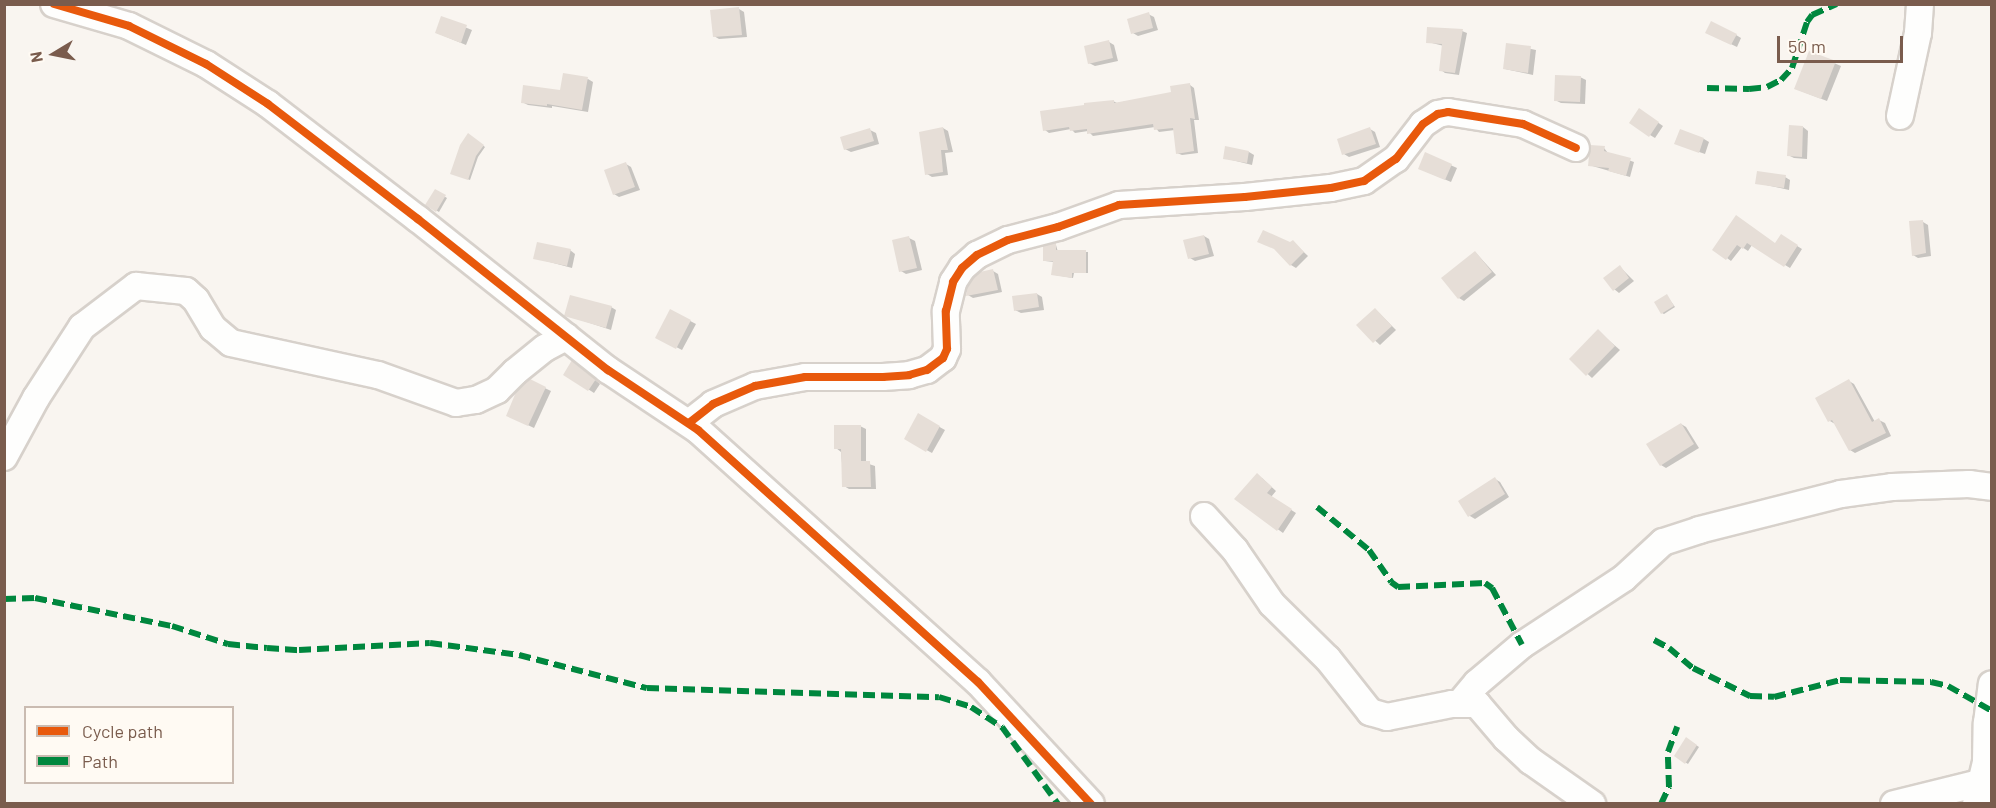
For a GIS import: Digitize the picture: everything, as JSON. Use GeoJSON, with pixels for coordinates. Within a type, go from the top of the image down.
{"type":"FeatureCollection","features":[{"type":"Feature","properties":{"kind":"street"},"geometry":{"type":"LineString","coordinates":[[54,4],[129,26],[206,64],[268,104],[418,219],[608,370],[688,423],[978,682],[1091,804]]}},
{"type":"Feature","properties":{"kind":"street"},"geometry":{"type":"LineString","coordinates":[[1900,116],[1918,33],[1920,4]]}},
{"type":"Feature","properties":{"kind":"street"},"geometry":{"type":"LineString","coordinates":[[688,423],[713,404],[755,386],[805,376],[883,377],[909,375],[927,370],[943,358],[946,349],[946,311],[953,282],[962,268],[977,255],[1008,240],[1058,227],[1119,205],[1245,197],[1331,188],[1364,181],[1396,159],[1423,124],[1438,114],[1448,112],[1523,124],[1576,148]]}},
{"type":"Feature","properties":{"kind":"street"},"geometry":{"type":"LineString","coordinates":[[4,458],[36,398],[82,327],[136,286],[186,291],[196,300],[213,328],[231,342],[378,375],[456,403],[476,400],[497,390],[545,348],[566,337]]}},
{"type":"Feature","properties":{"kind":"street"},"geometry":{"type":"LineString","coordinates":[[1460,703],[1477,683],[1522,645],[1624,578],[1663,542],[1699,530],[1851,492],[1892,487],[1969,484],[1992,487]]}},
{"type":"Feature","properties":{"kind":"street"},"geometry":{"type":"LineString","coordinates":[[1204,516],[1235,550],[1272,604],[1328,659],[1370,712],[1387,717],[1460,703],[1472,703],[1483,708],[1506,738],[1531,761],[1592,804]]}},
{"type":"Feature","properties":{"kind":"street"},"geometry":{"type":"LineString","coordinates":[[1894,804],[1984,789],[1992,684]]}},
{"type":"Feature","properties":{"kind":"building"},"geometry":{"type":"Polygon","coordinates":[[[739,7],[742,35],[713,37],[710,10],[739,7]]]}},
{"type":"Feature","properties":{"kind":"building"},"geometry":{"type":"Polygon","coordinates":[[[1149,12],[1153,28],[1131,34],[1127,19],[1149,12]]]}},
{"type":"Feature","properties":{"kind":"building"},"geometry":{"type":"Polygon","coordinates":[[[441,16],[467,25],[461,43],[435,33],[441,16]]]}},
{"type":"Feature","properties":{"kind":"building"},"geometry":{"type":"Polygon","coordinates":[[[1711,21],[1737,34],[1731,45],[1705,33],[1711,21]]]}},
{"type":"Feature","properties":{"kind":"building"},"geometry":{"type":"Polygon","coordinates":[[[1427,27],[1463,29],[1455,73],[1439,71],[1442,44],[1426,43],[1427,27]]]}},
{"type":"Feature","properties":{"kind":"building"},"geometry":{"type":"Polygon","coordinates":[[[1109,40],[1113,58],[1088,64],[1084,46],[1109,40]]]}},
{"type":"Feature","properties":{"kind":"building"},"geometry":{"type":"Polygon","coordinates":[[[1506,43],[1531,46],[1528,73],[1503,69],[1506,43]]]}},
{"type":"Feature","properties":{"kind":"building"},"geometry":{"type":"Polygon","coordinates":[[[1809,51],[1836,61],[1821,99],[1794,89],[1809,51]]]}},
{"type":"Feature","properties":{"kind":"building"},"geometry":{"type":"Polygon","coordinates":[[[563,73],[588,77],[582,110],[547,104],[547,106],[521,103],[523,85],[560,90],[563,73]]]}},
{"type":"Feature","properties":{"kind":"building"},"geometry":{"type":"Polygon","coordinates":[[[1555,75],[1581,76],[1580,102],[1554,101],[1555,75]]]}},
{"type":"Feature","properties":{"kind":"building"},"geometry":{"type":"Polygon","coordinates":[[[1190,83],[1195,119],[1190,118],[1194,151],[1176,154],[1173,128],[1154,130],[1153,124],[1087,134],[1087,129],[1070,131],[1069,127],[1043,131],[1040,111],[1084,105],[1084,103],[1114,100],[1114,103],[1171,92],[1170,86],[1190,83]]]}},
{"type":"Feature","properties":{"kind":"building"},"geometry":{"type":"Polygon","coordinates":[[[1639,108],[1659,122],[1649,137],[1629,123],[1639,108]]]}},
{"type":"Feature","properties":{"kind":"building"},"geometry":{"type":"Polygon","coordinates":[[[1789,125],[1803,126],[1802,157],[1787,156],[1789,125]]]}},
{"type":"Feature","properties":{"kind":"building"},"geometry":{"type":"Polygon","coordinates":[[[943,127],[948,150],[941,150],[943,172],[925,175],[919,132],[943,127]]]}},
{"type":"Feature","properties":{"kind":"building"},"geometry":{"type":"Polygon","coordinates":[[[1370,127],[1376,144],[1342,155],[1337,139],[1370,127]]]}},
{"type":"Feature","properties":{"kind":"building"},"geometry":{"type":"Polygon","coordinates":[[[870,128],[874,141],[844,150],[840,137],[870,128]]]}},
{"type":"Feature","properties":{"kind":"building"},"geometry":{"type":"Polygon","coordinates":[[[1680,129],[1704,138],[1699,153],[1674,144],[1680,129]]]}},
{"type":"Feature","properties":{"kind":"building"},"geometry":{"type":"Polygon","coordinates":[[[468,133],[484,145],[476,156],[468,180],[450,174],[460,145],[468,133]]]}},
{"type":"Feature","properties":{"kind":"building"},"geometry":{"type":"Polygon","coordinates":[[[1590,145],[1605,146],[1604,151],[1631,158],[1626,176],[1608,171],[1609,168],[1588,166],[1590,145]]]}},
{"type":"Feature","properties":{"kind":"building"},"geometry":{"type":"Polygon","coordinates":[[[1225,146],[1249,151],[1247,163],[1223,159],[1225,146]]]}},
{"type":"Feature","properties":{"kind":"building"},"geometry":{"type":"Polygon","coordinates":[[[1425,152],[1452,164],[1445,180],[1418,169],[1425,152]]]}},
{"type":"Feature","properties":{"kind":"building"},"geometry":{"type":"Polygon","coordinates":[[[626,162],[635,187],[613,195],[604,170],[626,162]]]}},
{"type":"Feature","properties":{"kind":"building"},"geometry":{"type":"Polygon","coordinates":[[[1757,171],[1786,175],[1784,188],[1755,184],[1757,171]]]}},
{"type":"Feature","properties":{"kind":"building"},"geometry":{"type":"Polygon","coordinates":[[[435,189],[446,195],[436,212],[425,205],[435,189]]]}},
{"type":"Feature","properties":{"kind":"building"},"geometry":{"type":"Polygon","coordinates":[[[1736,215],[1775,243],[1781,234],[1798,245],[1784,267],[1747,243],[1743,249],[1737,245],[1726,260],[1712,250],[1736,215]]]}},
{"type":"Feature","properties":{"kind":"building"},"geometry":{"type":"Polygon","coordinates":[[[1923,220],[1926,253],[1912,256],[1909,221],[1923,220]]]}},
{"type":"Feature","properties":{"kind":"building"},"geometry":{"type":"Polygon","coordinates":[[[1263,230],[1290,242],[1293,240],[1304,252],[1290,266],[1274,249],[1257,242],[1263,230]]]}},
{"type":"Feature","properties":{"kind":"building"},"geometry":{"type":"Polygon","coordinates":[[[1204,235],[1209,254],[1188,259],[1183,240],[1204,235]]]}},
{"type":"Feature","properties":{"kind":"building"},"geometry":{"type":"Polygon","coordinates":[[[909,236],[917,268],[899,272],[892,240],[909,236]]]}},
{"type":"Feature","properties":{"kind":"building"},"geometry":{"type":"Polygon","coordinates":[[[537,242],[571,249],[567,266],[533,259],[537,242]]]}},
{"type":"Feature","properties":{"kind":"building"},"geometry":{"type":"Polygon","coordinates":[[[1056,243],[1056,250],[1086,250],[1086,273],[1072,273],[1072,278],[1051,275],[1053,261],[1043,261],[1043,246],[1056,243]]]}},
{"type":"Feature","properties":{"kind":"building"},"geometry":{"type":"Polygon","coordinates":[[[1475,251],[1492,272],[1458,299],[1441,278],[1475,251]]]}},
{"type":"Feature","properties":{"kind":"building"},"geometry":{"type":"Polygon","coordinates":[[[1620,265],[1629,278],[1613,291],[1603,278],[1620,265]]]}},
{"type":"Feature","properties":{"kind":"building"},"geometry":{"type":"Polygon","coordinates":[[[993,269],[998,290],[966,296],[967,288],[973,278],[980,272],[993,269]]]}},
{"type":"Feature","properties":{"kind":"building"},"geometry":{"type":"Polygon","coordinates":[[[1037,293],[1039,307],[1014,311],[1012,296],[1037,293]]]}},
{"type":"Feature","properties":{"kind":"building"},"geometry":{"type":"Polygon","coordinates":[[[1667,294],[1674,306],[1661,314],[1654,302],[1667,294]]]}},
{"type":"Feature","properties":{"kind":"building"},"geometry":{"type":"Polygon","coordinates":[[[570,295],[612,306],[606,328],[564,316],[570,295]]]}},
{"type":"Feature","properties":{"kind":"building"},"geometry":{"type":"Polygon","coordinates":[[[1375,308],[1392,326],[1373,343],[1356,325],[1375,308]]]}},
{"type":"Feature","properties":{"kind":"building"},"geometry":{"type":"Polygon","coordinates":[[[670,309],[691,320],[676,349],[655,338],[670,309]]]}},
{"type":"Feature","properties":{"kind":"building"},"geometry":{"type":"Polygon","coordinates":[[[1598,329],[1615,346],[1586,376],[1569,359],[1598,329]]]}},
{"type":"Feature","properties":{"kind":"building"},"geometry":{"type":"Polygon","coordinates":[[[572,360],[596,379],[588,391],[563,375],[572,360]]]}},
{"type":"Feature","properties":{"kind":"building"},"geometry":{"type":"Polygon","coordinates":[[[530,379],[546,387],[528,426],[506,416],[516,392],[530,379]]]}},
{"type":"Feature","properties":{"kind":"building"},"geometry":{"type":"Polygon","coordinates":[[[1849,379],[1872,422],[1879,418],[1886,433],[1849,451],[1832,420],[1828,422],[1815,398],[1849,379]]]}},
{"type":"Feature","properties":{"kind":"building"},"geometry":{"type":"Polygon","coordinates":[[[918,413],[940,426],[926,452],[904,439],[918,413]]]}},
{"type":"Feature","properties":{"kind":"building"},"geometry":{"type":"Polygon","coordinates":[[[1681,423],[1694,444],[1660,466],[1646,444],[1681,423]]]}},
{"type":"Feature","properties":{"kind":"building"},"geometry":{"type":"Polygon","coordinates":[[[834,425],[861,425],[861,461],[870,461],[871,487],[842,487],[841,449],[834,449],[834,425]]]}},
{"type":"Feature","properties":{"kind":"building"},"geometry":{"type":"Polygon","coordinates":[[[1257,473],[1272,487],[1267,493],[1292,509],[1277,531],[1234,499],[1257,473]]]}},
{"type":"Feature","properties":{"kind":"building"},"geometry":{"type":"Polygon","coordinates":[[[1495,477],[1505,494],[1468,517],[1458,501],[1495,477]]]}},
{"type":"Feature","properties":{"kind":"building"},"geometry":{"type":"Polygon","coordinates":[[[1686,737],[1697,745],[1685,764],[1674,756],[1686,737]]]}},
{"type":"Feature","properties":{"kind":"marked path"},"geometry":{"type":"LineString","coordinates":[[1707,88],[1749,89],[1767,87],[1781,80],[1792,68],[1807,22],[1812,15],[1837,4]]}},
{"type":"Feature","properties":{"kind":"marked path"},"geometry":{"type":"LineString","coordinates":[[1317,507],[1369,550],[1391,582],[1398,587],[1485,583],[1492,588],[1522,645]]}},
{"type":"Feature","properties":{"kind":"marked path"},"geometry":{"type":"LineString","coordinates":[[4,599],[35,598],[172,626],[228,644],[299,650],[430,643],[519,655],[647,688],[939,697],[971,707],[1002,727],[1058,804]]}},
{"type":"Feature","properties":{"kind":"marked path"},"geometry":{"type":"LineString","coordinates":[[1654,640],[1669,648],[1693,668],[1750,696],[1774,697],[1840,680],[1931,682],[1948,686],[1992,711]]}},
{"type":"Feature","properties":{"kind":"marked path"},"geometry":{"type":"LineString","coordinates":[[1661,804],[1669,787],[1668,752],[1677,727]]}},
{"type":"Feature","properties":{"kind":"cycle path"},"geometry":{"type":"LineString","coordinates":[[54,4],[129,26],[206,64],[268,104],[418,219],[608,370],[698,430],[978,682],[1091,804]]}},
{"type":"Feature","properties":{"kind":"cycle path"},"geometry":{"type":"LineString","coordinates":[[689,423],[713,404],[755,386],[805,377],[883,377],[909,375],[927,370],[943,358],[947,349],[946,311],[953,282],[962,268],[977,255],[1008,240],[1058,227],[1119,205],[1245,197],[1331,188],[1364,181],[1396,159],[1423,124],[1438,114],[1448,112],[1523,124],[1576,148]]}}]}
